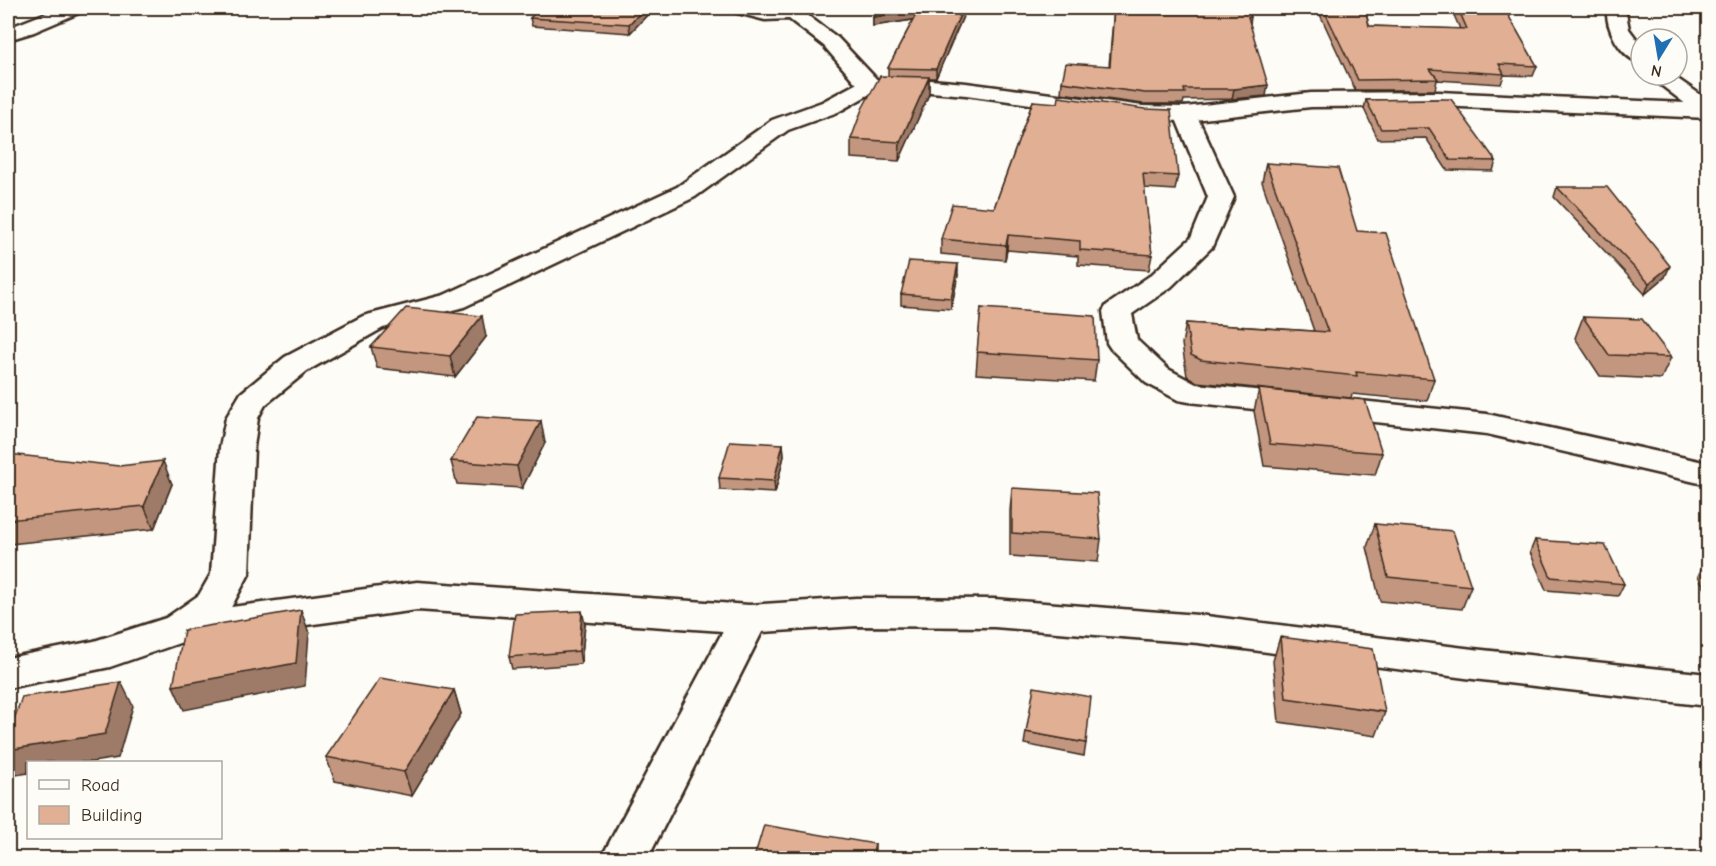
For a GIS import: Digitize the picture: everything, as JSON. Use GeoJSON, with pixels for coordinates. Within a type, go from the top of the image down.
{"type":"FeatureCollection","features":[{"type":"Feature","properties":{"kind":"street"},"geometry":{"type":"LineString","coordinates":[[8,34],[74,8]]}},
{"type":"Feature","properties":{"kind":"street"},"geometry":{"type":"LineString","coordinates":[[741,8],[765,14],[800,10],[871,85]]}},
{"type":"Feature","properties":{"kind":"street"},"geometry":{"type":"LineString","coordinates":[[1616,8],[1615,17],[1622,34],[1629,42]]}},
{"type":"Feature","properties":{"kind":"street"},"geometry":{"type":"LineString","coordinates":[[180,628],[213,605],[230,574],[237,447],[242,418],[252,400],[296,364],[373,322],[454,301],[686,192],[780,125],[830,107],[871,85],[908,84],[966,88],[1143,113],[1185,114],[1311,100],[1439,99],[1708,111]]}},
{"type":"Feature","properties":{"kind":"street"},"geometry":{"type":"LineString","coordinates":[[1675,87],[1708,111]]}},
{"type":"Feature","properties":{"kind":"street"},"geometry":{"type":"LineString","coordinates":[[1185,114],[1221,197],[1203,241],[1161,281],[1117,311],[1122,343],[1157,376],[1188,393],[1487,424],[1708,474]]}},
{"type":"Feature","properties":{"kind":"street"},"geometry":{"type":"LineString","coordinates":[[8,673],[96,656],[180,628],[417,596],[749,619],[856,612],[994,613],[1198,629],[1708,690]]}},
{"type":"Feature","properties":{"kind":"street"},"geometry":{"type":"LineString","coordinates":[[624,858],[749,619]]}},
{"type":"Feature","properties":{"kind":"building"},"geometry":{"type":"Polygon","coordinates":[[[540,8],[645,8],[629,24],[530,18],[540,8]]]}},
{"type":"Feature","properties":{"kind":"building"},"geometry":{"type":"Polygon","coordinates":[[[878,8],[963,8],[936,69],[888,68],[918,11],[873,17],[878,8]]]}},
{"type":"Feature","properties":{"kind":"building"},"geometry":{"type":"Polygon","coordinates":[[[1114,8],[1248,8],[1251,17],[1248,17],[1268,85],[1234,89],[1184,89],[1185,93],[1145,93],[1062,82],[1066,63],[1110,66],[1114,8]]]}},
{"type":"Feature","properties":{"kind":"building"},"geometry":{"type":"Polygon","coordinates":[[[1323,8],[1365,8],[1369,26],[1467,29],[1458,8],[1504,8],[1537,66],[1499,64],[1504,74],[1430,69],[1438,79],[1358,80],[1323,8]]]}},
{"type":"Feature","properties":{"kind":"building"},"geometry":{"type":"Polygon","coordinates":[[[880,76],[929,77],[900,142],[851,139],[862,109],[880,76]]]}},
{"type":"Feature","properties":{"kind":"building"},"geometry":{"type":"Polygon","coordinates":[[[1059,97],[1145,109],[1171,110],[1178,176],[1143,174],[1152,255],[1080,250],[1080,241],[1008,235],[1006,245],[941,239],[952,204],[994,208],[1033,101],[1058,103],[1059,97]]]}},
{"type":"Feature","properties":{"kind":"building"},"geometry":{"type":"Polygon","coordinates":[[[1451,99],[1496,161],[1450,160],[1429,128],[1381,129],[1366,100],[1451,99]]]}},
{"type":"Feature","properties":{"kind":"building"},"geometry":{"type":"Polygon","coordinates":[[[1266,163],[1338,168],[1357,231],[1386,233],[1434,379],[1356,372],[1357,376],[1201,360],[1191,355],[1186,323],[1328,332],[1266,163]]]}},
{"type":"Feature","properties":{"kind":"building"},"geometry":{"type":"Polygon","coordinates":[[[1557,187],[1607,187],[1670,266],[1649,283],[1557,187]]]}},
{"type":"Feature","properties":{"kind":"building"},"geometry":{"type":"Polygon","coordinates":[[[909,261],[958,264],[951,298],[901,294],[909,261]]]}},
{"type":"Feature","properties":{"kind":"building"},"geometry":{"type":"Polygon","coordinates":[[[406,308],[482,316],[450,356],[371,347],[406,308]]]}},
{"type":"Feature","properties":{"kind":"building"},"geometry":{"type":"Polygon","coordinates":[[[981,308],[1095,316],[1097,360],[977,352],[981,308]]]}},
{"type":"Feature","properties":{"kind":"building"},"geometry":{"type":"Polygon","coordinates":[[[1583,317],[1642,319],[1671,357],[1609,355],[1583,317]]]}},
{"type":"Feature","properties":{"kind":"building"},"geometry":{"type":"Polygon","coordinates":[[[1259,389],[1365,400],[1382,453],[1270,444],[1259,389]]]}},
{"type":"Feature","properties":{"kind":"building"},"geometry":{"type":"Polygon","coordinates":[[[477,417],[541,421],[517,466],[451,461],[477,417]]]}},
{"type":"Feature","properties":{"kind":"building"},"geometry":{"type":"Polygon","coordinates":[[[730,441],[783,444],[774,481],[719,478],[730,441]]]}},
{"type":"Feature","properties":{"kind":"building"},"geometry":{"type":"Polygon","coordinates":[[[8,454],[119,466],[163,461],[144,506],[8,520],[8,454]]]}},
{"type":"Feature","properties":{"kind":"building"},"geometry":{"type":"Polygon","coordinates":[[[1012,488],[1097,493],[1101,539],[1012,533],[1012,488]]]}},
{"type":"Feature","properties":{"kind":"building"},"geometry":{"type":"Polygon","coordinates":[[[1375,524],[1453,531],[1471,586],[1388,577],[1375,524]]]}},
{"type":"Feature","properties":{"kind":"building"},"geometry":{"type":"Polygon","coordinates":[[[1535,540],[1605,545],[1624,584],[1551,577],[1535,540]]]}},
{"type":"Feature","properties":{"kind":"building"},"geometry":{"type":"Polygon","coordinates":[[[301,610],[296,663],[173,686],[184,630],[301,610]]]}},
{"type":"Feature","properties":{"kind":"building"},"geometry":{"type":"Polygon","coordinates":[[[582,611],[579,651],[509,657],[515,614],[582,611]]]}},
{"type":"Feature","properties":{"kind":"building"},"geometry":{"type":"Polygon","coordinates":[[[1280,637],[1373,649],[1385,712],[1286,698],[1280,637]]]}},
{"type":"Feature","properties":{"kind":"building"},"geometry":{"type":"Polygon","coordinates":[[[380,678],[454,690],[404,772],[326,757],[380,678]]]}},
{"type":"Feature","properties":{"kind":"building"},"geometry":{"type":"Polygon","coordinates":[[[121,682],[105,734],[8,750],[8,736],[22,697],[121,682]]]}},
{"type":"Feature","properties":{"kind":"building"},"geometry":{"type":"Polygon","coordinates":[[[1034,687],[1091,697],[1086,743],[1026,732],[1034,687]]]}},
{"type":"Feature","properties":{"kind":"building"},"geometry":{"type":"Polygon","coordinates":[[[764,825],[875,844],[872,858],[754,858],[764,825]]]}}]}
